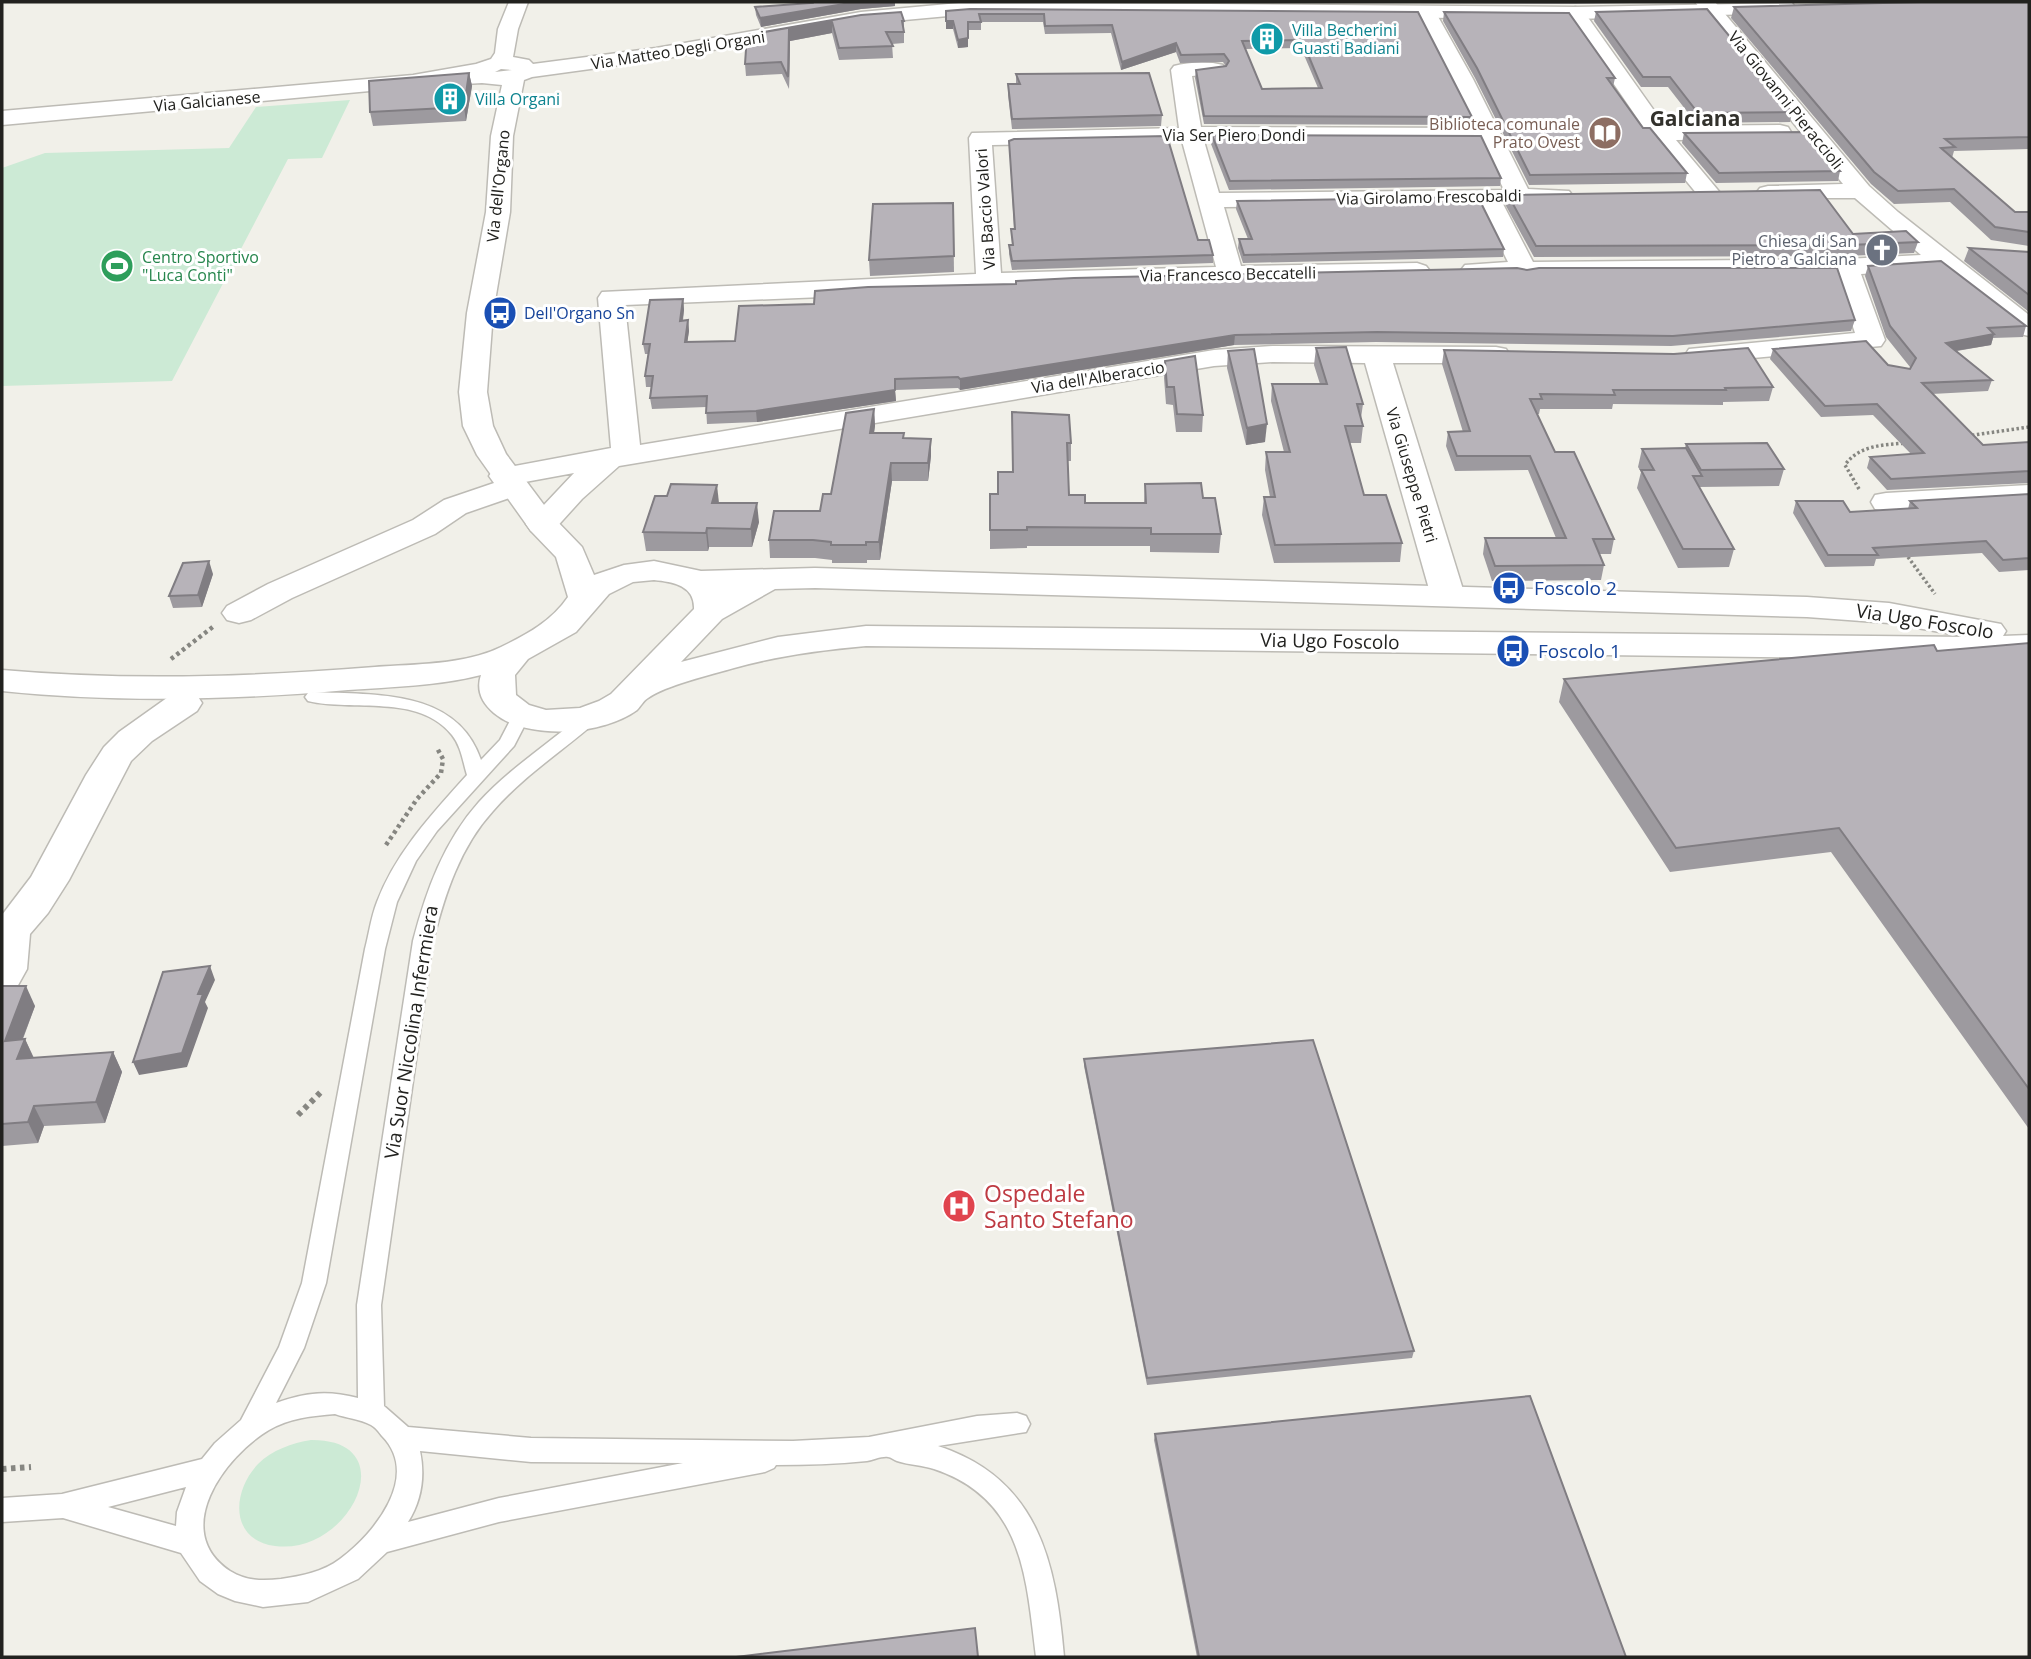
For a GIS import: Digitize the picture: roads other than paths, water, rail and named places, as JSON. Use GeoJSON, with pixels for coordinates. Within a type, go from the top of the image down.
{"type":"FeatureCollection","features":[{"type":"Feature","properties":{"kind":"street","name":"Via dell'Organo"},"geometry":{"type":"LineString","coordinates":[[509,481],[478,426],[473,392],[480,313],[498,212],[502,73],[508,29],[518,2]]}},
{"type":"Feature","properties":{"kind":"street","name":"Via Matteo Degli Organi"},"geometry":{"type":"LineString","coordinates":[[502,73],[656,54],[861,18],[970,8],[1226,6],[1426,13],[1575,13],[1708,5],[1808,6]]}},
{"type":"Feature","properties":{"kind":"street","name":"Via Giovanni Pieraccioli"},"geometry":{"type":"LineString","coordinates":[[1708,5],[1861,191],[1889,217],[1949,255],[2029,328]]}},
{"type":"Feature","properties":{"kind":"street"},"geometry":{"type":"LineString","coordinates":[[1426,13],[1462,79],[1519,197]]}},
{"type":"Feature","properties":{"kind":"street"},"geometry":{"type":"LineString","coordinates":[[1575,13],[1659,132],[1710,195]]}},
{"type":"Feature","properties":{"kind":"street"},"geometry":{"type":"LineString","coordinates":[[1216,69],[1181,70],[1191,134],[1230,272]]}},
{"type":"Feature","properties":{"kind":"street","name":"Via Galcianese"},"geometry":{"type":"LineString","coordinates":[[2,118],[502,73]]}},
{"type":"Feature","properties":{"kind":"street"},"geometry":{"type":"LineString","coordinates":[[1659,132],[1810,132]]}},
{"type":"Feature","properties":{"kind":"street","name":"Via Ser Piero Dondi"},"geometry":{"type":"LineString","coordinates":[[980,138],[1191,134],[1488,135]]}},
{"type":"Feature","properties":{"kind":"street","name":"Via Baccio Valori"},"geometry":{"type":"LineString","coordinates":[[980,138],[989,280]]}},
{"type":"Feature","properties":{"kind":"street"},"geometry":{"type":"LineString","coordinates":[[1682,195],[1861,191]]}},
{"type":"Feature","properties":{"kind":"street","name":"Via Girolamo Frescobaldi"},"geometry":{"type":"LineString","coordinates":[[1208,200],[1587,196]]}},
{"type":"Feature","properties":{"kind":"street"},"geometry":{"type":"LineString","coordinates":[[1487,197],[1525,270]]}},
{"type":"Feature","properties":{"kind":"street","name":"Via Francesco Beccatelli"},"geometry":{"type":"LineString","coordinates":[[618,456],[611,298],[989,280],[1230,272],[1846,268],[1949,255]]}},
{"type":"Feature","properties":{"kind":"street"},"geometry":{"type":"LineString","coordinates":[[1671,357],[1880,351],[1846,268]]}},
{"type":"Feature","properties":{"kind":"street","name":"Via dell'Alberaccio"},"geometry":{"type":"LineString","coordinates":[[239,613],[280,591],[424,527],[442,511],[509,481],[618,456],[1214,358],[1272,354],[1376,353],[1522,356]]}},
{"type":"Feature","properties":{"kind":"street","name":"Via Giuseppe Pietri"},"geometry":{"type":"LineString","coordinates":[[1376,353],[1448,596]]}},
{"type":"Feature","properties":{"kind":"street"},"geometry":{"type":"LineString","coordinates":[[542,524],[571,492],[618,456]]}},
{"type":"Feature","properties":{"kind":"street"},"geometry":{"type":"LineString","coordinates":[[509,481],[542,524],[571,554],[585,597]]}},
{"type":"Feature","properties":{"kind":"street"},"geometry":{"type":"LineString","coordinates":[[1886,502],[2029,494]]}},
{"type":"Feature","properties":{"kind":"street","name":"Via Ugo Foscolo"},"geometry":{"type":"LineString","coordinates":[[571,554],[636,572],[663,572],[697,581],[771,578],[1866,610],[2029,636]]}},
{"type":"Feature","properties":{"kind":"street","name":"Via Ugo Foscolo"},"geometry":{"type":"LineString","coordinates":[[511,655],[568,621],[585,597],[603,583],[636,572]]}},
{"type":"Feature","properties":{"kind":"street","name":"Via Ugo Foscolo"},"geometry":{"type":"LineString","coordinates":[[509,704],[550,720],[592,716],[615,708],[638,689],[710,612],[771,578]]}},
{"type":"Feature","properties":{"kind":"street"},"geometry":{"type":"LineString","coordinates":[[697,581],[711,600],[710,612]]}},
{"type":"Feature","properties":{"kind":"street","name":"Via Ugo Foscolo"},"geometry":{"type":"LineString","coordinates":[[638,689],[695,667],[752,651],[802,641],[866,635],[1934,649],[2029,645]]}},
{"type":"Feature","properties":{"kind":"street"},"geometry":{"type":"LineString","coordinates":[[2,681],[155,689],[229,687],[437,672],[471,667],[511,655]]}},
{"type":"Feature","properties":{"kind":"street"},"geometry":{"type":"LineString","coordinates":[[509,704],[495,685],[498,674],[511,655]]}},
{"type":"Feature","properties":{"kind":"street"},"geometry":{"type":"LineString","coordinates":[[2,695],[129,722],[184,703],[314,697],[439,687],[509,704]]}},
{"type":"Feature","properties":{"kind":"street"},"geometry":{"type":"LineString","coordinates":[[2,977],[8,959],[6,933],[38,900],[129,722]]}},
{"type":"Feature","properties":{"kind":"lane"},"geometry":{"type":"LineString","coordinates":[[314,697],[395,703],[433,712],[459,731],[476,774]]}},
{"type":"Feature","properties":{"kind":"lane"},"geometry":{"type":"LineString","coordinates":[[250,1429],[291,1348],[314,1283],[375,949],[387,902],[407,860],[430,827],[508,741],[509,704]]}},
{"type":"Feature","properties":{"kind":"lane","name":"Via Suor Niccolina Infermiera"},"geometry":{"type":"LineString","coordinates":[[371,1411],[369,1304],[423,941],[433,898],[471,823],[483,809],[500,791],[592,716]]}},
{"type":"Feature","properties":{"kind":"lane"},"geometry":{"type":"LineString","coordinates":[[315,1404],[354,1406],[371,1411],[383,1418],[401,1438],[411,1469],[410,1487],[396,1524],[383,1541],[353,1567],[318,1586],[281,1594],[262,1594],[238,1589],[217,1578],[206,1568],[192,1543],[190,1514],[200,1484],[224,1450],[250,1429],[273,1416],[315,1404]]}},
{"type":"Feature","properties":{"kind":"lane"},"geometry":{"type":"LineString","coordinates":[[869,1449],[977,1427],[1017,1424]]}},
{"type":"Feature","properties":{"kind":"lane"},"geometry":{"type":"LineString","coordinates":[[401,1438],[542,1451],[923,1451],[943,1458],[978,1479],[1009,1509],[1032,1547],[1037,1565],[1050,1657]]}},
{"type":"Feature","properties":{"kind":"lane"},"geometry":{"type":"LineString","coordinates":[[383,1541],[499,1510],[716,1471],[793,1453]]}},
{"type":"Feature","properties":{"kind":"lane"},"geometry":{"type":"LineString","coordinates":[[2,1510],[62,1506],[209,1469]]}},
{"type":"Feature","properties":{"kind":"lane"},"geometry":{"type":"LineString","coordinates":[[62,1506],[192,1543]]}},
{"type":"Feature","properties":{"kind":"place","name":"Villa Becherini Guasti Badiani"},"geometry":{"type":"Point","coordinates":[1267,39]}},
{"type":"Feature","properties":{"kind":"place","name":"Villa Organi"},"geometry":{"type":"Point","coordinates":[450,99]}},
{"type":"Feature","properties":{"kind":"place","name":"Biblioteca comunale Prato Ovest"},"geometry":{"type":"Point","coordinates":[1605,133]}},
{"type":"Feature","properties":{"kind":"place","name":"Chiesa di San Pietro a Galciana"},"geometry":{"type":"Point","coordinates":[1882,250]}},
{"type":"Feature","properties":{"kind":"place","name":"Centro Sportivo \"Luca Conti\""},"geometry":{"type":"Point","coordinates":[117,266]}},
{"type":"Feature","properties":{"kind":"place","name":"Dell'Organo Sn"},"geometry":{"type":"Point","coordinates":[500,313]}},
{"type":"Feature","properties":{"kind":"place","name":"Foscolo 2"},"geometry":{"type":"Point","coordinates":[1509,588]}},
{"type":"Feature","properties":{"kind":"place","name":"Foscolo 1"},"geometry":{"type":"Point","coordinates":[1513,651]}},
{"type":"Feature","properties":{"kind":"place","name":"Ospedale Santo Stefano"},"geometry":{"type":"Point","coordinates":[959,1206]}},
{"type":"Feature","properties":{"kind":"district","name":"Galciana"},"geometry":{"type":"Point","coordinates":[1695,118]}}]}
